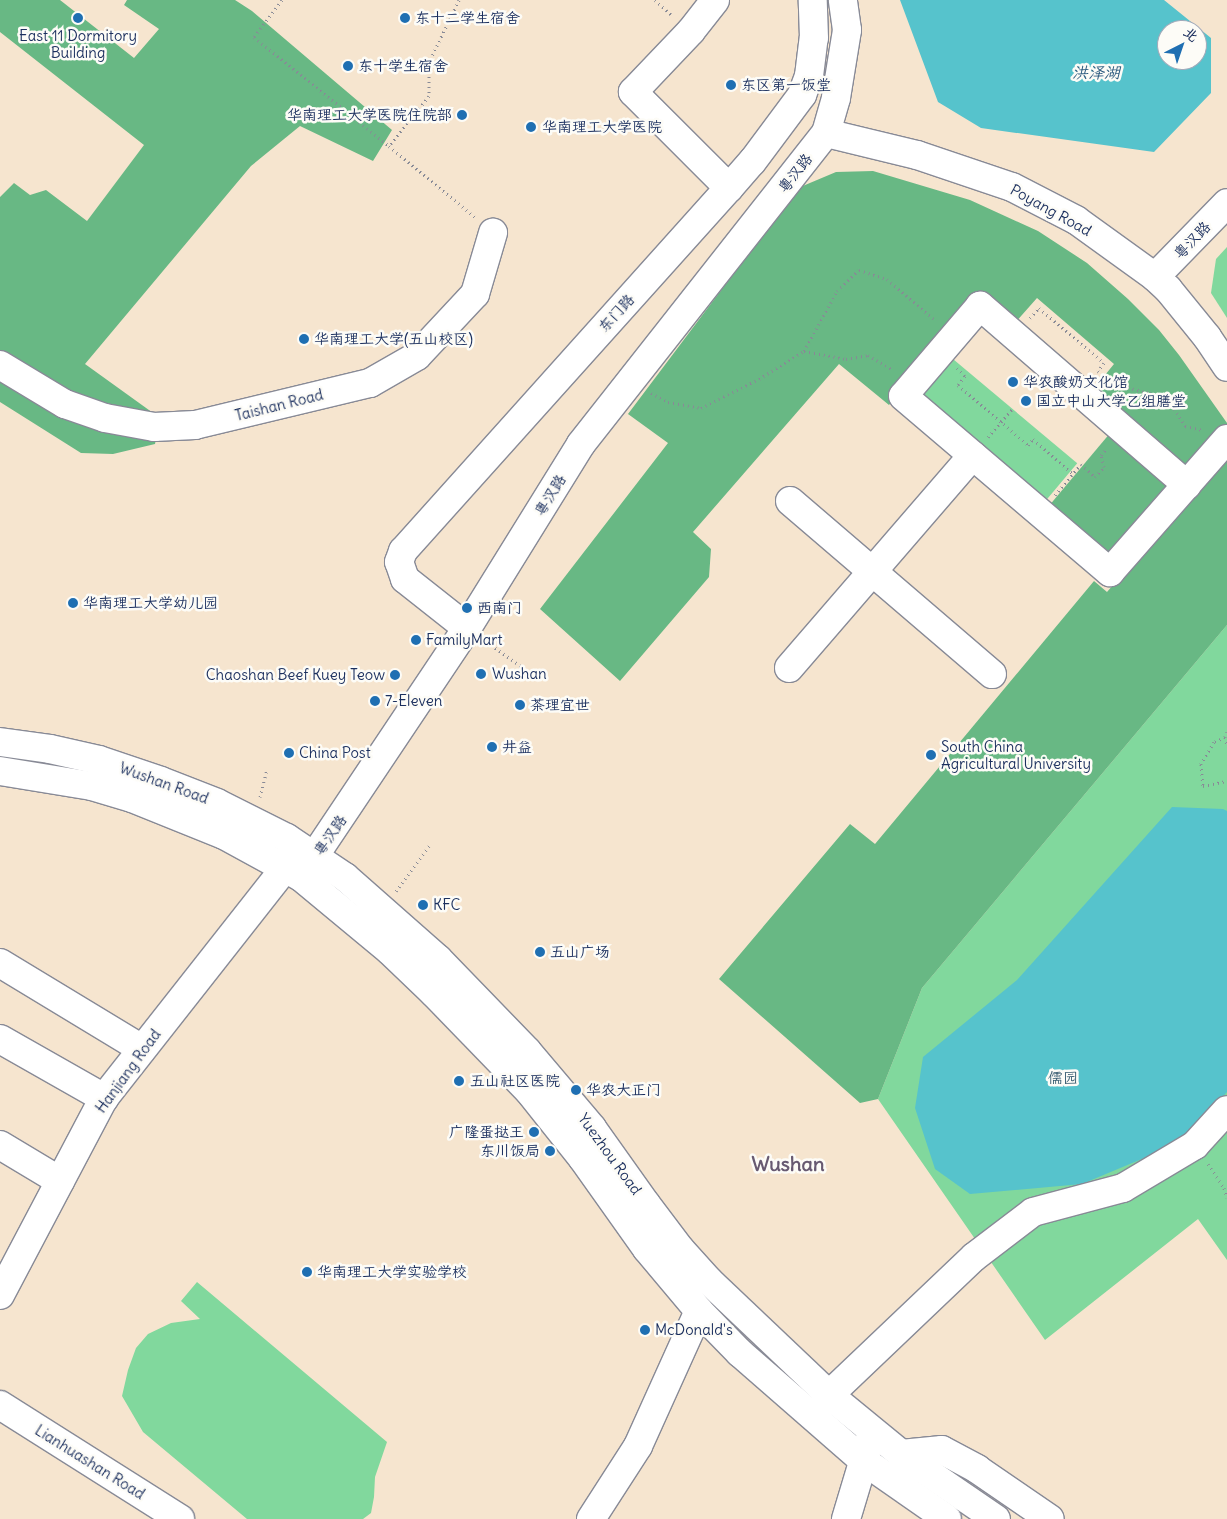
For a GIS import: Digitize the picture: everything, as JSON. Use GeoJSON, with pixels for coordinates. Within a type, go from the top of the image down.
{"type":"FeatureCollection","features":[{"type":"Feature","properties":{"kind":"street"},"geometry":{"type":"LineString","coordinates":[[715,0],[691,32],[633,92],[729,188]]}},
{"type":"Feature","properties":{"kind":"street","name":"东门路"},"geometry":{"type":"LineString","coordinates":[[467,628],[405,579],[399,562],[403,550],[752,162],[802,95],[809,76],[814,38],[813,0]]}},
{"type":"Feature","properties":{"kind":"street"},"geometry":{"type":"LineString","coordinates":[[826,132],[836,98],[847,30],[843,0]]}},
{"type":"Feature","properties":{"kind":"street","name":"Poyang Road"},"geometry":{"type":"LineString","coordinates":[[826,132],[917,155],[1012,187],[1076,220],[1155,277],[1207,337],[1227,367]]}},
{"type":"Feature","properties":{"kind":"street","name":"粤汉路"},"geometry":{"type":"LineString","coordinates":[[301,867],[467,628],[581,444],[826,132]]}},
{"type":"Feature","properties":{"kind":"street","name":"粤汉路"},"geometry":{"type":"LineString","coordinates":[[1155,277],[1227,203]]}},
{"type":"Feature","properties":{"kind":"street","name":"Taishan Road"},"geometry":{"type":"LineString","coordinates":[[0,365],[65,404],[105,418],[154,427],[195,425],[370,383],[418,356],[475,294],[493,233]]}},
{"type":"Feature","properties":{"kind":"street"},"geometry":{"type":"LineString","coordinates":[[1187,485],[980,306],[903,396],[1110,572],[1187,485],[1218,434]]}},
{"type":"Feature","properties":{"kind":"street"},"geometry":{"type":"LineString","coordinates":[[789,668],[973,455]]}},
{"type":"Feature","properties":{"kind":"street"},"geometry":{"type":"LineString","coordinates":[[790,501],[992,674]]}},
{"type":"Feature","properties":{"kind":"street","name":"Wushan Road"},"geometry":{"type":"LineString","coordinates":[[0,742],[50,749],[99,760],[161,781],[253,821],[301,867]]}},
{"type":"Feature","properties":{"kind":"street","name":"Wushan Road"},"geometry":{"type":"LineString","coordinates":[[0,771],[92,786],[132,798],[301,867]]}},
{"type":"Feature","properties":{"kind":"street","name":"Yuezhou Road"},"geometry":{"type":"LineString","coordinates":[[301,867],[345,877],[383,909],[482,1004],[557,1085],[592,1128],[680,1249],[709,1281],[829,1395],[901,1454],[996,1519]]}},
{"type":"Feature","properties":{"kind":"street","name":"Yuezhou Road"},"geometry":{"type":"LineString","coordinates":[[301,867],[434,993],[529,1091],[583,1159],[647,1249],[699,1311],[773,1384],[864,1461],[947,1519]]}},
{"type":"Feature","properties":{"kind":"street","name":"Hanjiang Road"},"geometry":{"type":"LineString","coordinates":[[0,1295],[104,1098],[142,1050],[301,867]]}},
{"type":"Feature","properties":{"kind":"street"},"geometry":{"type":"LineString","coordinates":[[0,963],[142,1050]]}},
{"type":"Feature","properties":{"kind":"street"},"geometry":{"type":"LineString","coordinates":[[0,1039],[104,1098]]}},
{"type":"Feature","properties":{"kind":"street"},"geometry":{"type":"LineString","coordinates":[[829,1395],[974,1257],[1033,1212],[1123,1188],[1195,1144],[1227,1110]]}},
{"type":"Feature","properties":{"kind":"street"},"geometry":{"type":"LineString","coordinates":[[0,1146],[60,1181]]}},
{"type":"Feature","properties":{"kind":"street"},"geometry":{"type":"LineString","coordinates":[[606,1519],[699,1311]]}},
{"type":"Feature","properties":{"kind":"street","name":"Lianhuashan Road"},"geometry":{"type":"LineString","coordinates":[[0,1405],[180,1519]]}},
{"type":"Feature","properties":{"kind":"street"},"geometry":{"type":"LineString","coordinates":[[846,1519],[872,1430]]}},
{"type":"Feature","properties":{"kind":"street"},"geometry":{"type":"LineString","coordinates":[[590,1519],[638,1446]]}},
{"type":"Feature","properties":{"kind":"street"},"geometry":{"type":"LineString","coordinates":[[901,1454],[942,1450],[977,1469],[1050,1519]]}},
{"type":"Feature","properties":{"kind":"path"},"geometry":{"type":"LineString","coordinates":[[282,0],[254,37],[493,233]]}},
{"type":"Feature","properties":{"kind":"path"},"geometry":{"type":"LineString","coordinates":[[389,146],[428,96],[429,62],[459,0]]}},
{"type":"Feature","properties":{"kind":"path"},"geometry":{"type":"LineString","coordinates":[[631,381],[668,402],[701,408],[758,379],[804,350],[837,291],[859,270],[887,279],[914,305],[947,344],[966,376],[958,385],[1028,445],[1033,439],[1073,474]]}},
{"type":"Feature","properties":{"kind":"path"},"geometry":{"type":"LineString","coordinates":[[1033,315],[1039,308],[1104,363],[1098,370],[1104,376],[1118,385],[1169,400],[1185,426],[1199,431],[1218,434]]}},
{"type":"Feature","properties":{"kind":"path"},"geometry":{"type":"LineString","coordinates":[[804,350],[846,359],[868,355],[915,382]]}},
{"type":"Feature","properties":{"kind":"path"},"geometry":{"type":"LineString","coordinates":[[973,455],[1012,409]]}},
{"type":"Feature","properties":{"kind":"path"},"geometry":{"type":"LineString","coordinates":[[1040,512],[1081,464],[1095,477],[1104,467],[1101,454],[1123,429]]}},
{"type":"Feature","properties":{"kind":"path"},"geometry":{"type":"LineString","coordinates":[[467,628],[529,672]]}},
{"type":"Feature","properties":{"kind":"path"},"geometry":{"type":"LineString","coordinates":[[1227,732],[1225,737],[1227,745]]}},
{"type":"Feature","properties":{"kind":"path"},"geometry":{"type":"LineString","coordinates":[[1225,737],[1214,742],[1201,764],[1203,786],[1227,781]]}},
{"type":"Feature","properties":{"kind":"path"},"geometry":{"type":"LineString","coordinates":[[383,909],[431,843]]}},
{"type":"Feature","properties":{"kind":"path"},"geometry":{"type":"LineString","coordinates":[[1195,1144],[1224,1188],[1227,1198]]}},
{"type":"Feature","properties":{"kind":"green space"},"geometry":{"type":"Polygon","coordinates":[[[0,0],[60,0],[134,58],[159,29],[124,5],[127,0],[235,0],[252,11],[392,130],[373,161],[300,126],[251,166],[85,364],[160,418],[155,444],[113,454],[81,453],[0,402],[0,197],[14,183],[30,195],[46,190],[87,221],[144,145],[0,32],[0,0]]]}},
{"type":"Feature","properties":{"kind":"green space"},"geometry":{"type":"Polygon","coordinates":[[[873,171],[970,200],[1038,231],[1087,263],[1128,299],[1159,330],[1227,423],[1227,427],[1187,472],[1092,391],[1114,364],[1037,298],[1014,324],[981,297],[889,405],[839,364],[693,532],[711,549],[709,577],[620,681],[540,609],[668,443],[628,414],[798,188],[836,172],[873,171]]]}},
{"type":"Feature","properties":{"kind":"green space"},"geometry":{"type":"Polygon","coordinates":[[[1227,247],[1227,318],[1211,293],[1216,259],[1227,247]]]}},
{"type":"Feature","properties":{"kind":"green space"},"geometry":{"type":"Polygon","coordinates":[[[947,354],[1077,463],[1044,503],[914,394],[947,354]]]}},
{"type":"Feature","properties":{"kind":"green space"},"geometry":{"type":"Polygon","coordinates":[[[1111,432],[1175,486],[1114,560],[1049,506],[1111,432]]]}},
{"type":"Feature","properties":{"kind":"green space"},"geometry":{"type":"Polygon","coordinates":[[[1227,454],[1227,625],[922,988],[878,1099],[860,1103],[719,979],[850,824],[875,844],[1094,581],[1107,592],[1227,454]]]}},
{"type":"Feature","properties":{"kind":"green space","name":"儒园"},"geometry":{"type":"Polygon","coordinates":[[[1227,625],[1227,1260],[1198,1219],[1045,1340],[878,1099],[922,988],[1227,625]]]}},
{"type":"Feature","properties":{"kind":"green space"},"geometry":{"type":"Polygon","coordinates":[[[197,1282],[387,1442],[375,1477],[371,1513],[363,1519],[247,1519],[143,1432],[122,1396],[128,1370],[136,1348],[148,1334],[171,1323],[200,1319],[181,1301],[197,1282]]]}},
{"type":"Feature","properties":{"kind":"water","name":"洪泽湖"},"geometry":{"type":"Polygon","coordinates":[[[900,0],[1164,0],[1189,20],[1157,20],[1157,70],[1207,70],[1207,35],[1211,38],[1211,93],[1154,152],[981,128],[938,102],[900,0]]]}},
{"type":"Feature","properties":{"kind":"water"},"geometry":{"type":"Polygon","coordinates":[[[1172,807],[1223,809],[1227,811],[1227,1092],[1180,1143],[1082,1184],[970,1194],[935,1169],[915,1108],[923,1057],[1017,980],[1172,807]]]}},
{"type":"Feature","properties":{"kind":"place","name":"East 11 Dormitory Building"},"geometry":{"type":"Point","coordinates":[78,18]}},
{"type":"Feature","properties":{"kind":"place","name":"东十二学生宿舍"},"geometry":{"type":"Point","coordinates":[405,18]}},
{"type":"Feature","properties":{"kind":"place","name":"东十学生宿舍"},"geometry":{"type":"Point","coordinates":[348,66]}},
{"type":"Feature","properties":{"kind":"place","name":"东区第一饭堂"},"geometry":{"type":"Point","coordinates":[731,85]}},
{"type":"Feature","properties":{"kind":"place","name":"华南理工大学医院住院部"},"geometry":{"type":"Point","coordinates":[462,115]}},
{"type":"Feature","properties":{"kind":"place","name":"华南理工大学医院"},"geometry":{"type":"Point","coordinates":[531,127]}},
{"type":"Feature","properties":{"kind":"place","name":"华南理工大学(五山校区)"},"geometry":{"type":"Point","coordinates":[304,339]}},
{"type":"Feature","properties":{"kind":"place","name":"华农酸奶文化馆"},"geometry":{"type":"Point","coordinates":[1013,382]}},
{"type":"Feature","properties":{"kind":"place","name":"国立中山大学乙组膳堂"},"geometry":{"type":"Point","coordinates":[1026,401]}},
{"type":"Feature","properties":{"kind":"place","name":"华南理工大学幼儿园"},"geometry":{"type":"Point","coordinates":[73,603]}},
{"type":"Feature","properties":{"kind":"place","name":"西南门"},"geometry":{"type":"Point","coordinates":[467,608]}},
{"type":"Feature","properties":{"kind":"place","name":"FamilyMart"},"geometry":{"type":"Point","coordinates":[416,640]}},
{"type":"Feature","properties":{"kind":"place","name":"Wushan"},"geometry":{"type":"Point","coordinates":[481,674]}},
{"type":"Feature","properties":{"kind":"place","name":"Chaoshan Beef Kuey Teow"},"geometry":{"type":"Point","coordinates":[395,675]}},
{"type":"Feature","properties":{"kind":"place","name":"7-Eleven"},"geometry":{"type":"Point","coordinates":[375,701]}},
{"type":"Feature","properties":{"kind":"place","name":"茶理宜世"},"geometry":{"type":"Point","coordinates":[520,705]}},
{"type":"Feature","properties":{"kind":"place","name":"井益"},"geometry":{"type":"Point","coordinates":[492,747]}},
{"type":"Feature","properties":{"kind":"place","name":"China Post"},"geometry":{"type":"Point","coordinates":[289,753]}},
{"type":"Feature","properties":{"kind":"place","name":"South China Agricultural University"},"geometry":{"type":"Point","coordinates":[931,755]}},
{"type":"Feature","properties":{"kind":"place","name":"KFC"},"geometry":{"type":"Point","coordinates":[423,905]}},
{"type":"Feature","properties":{"kind":"place","name":"五山广场"},"geometry":{"type":"Point","coordinates":[540,952]}},
{"type":"Feature","properties":{"kind":"place","name":"五山社区医院"},"geometry":{"type":"Point","coordinates":[459,1081]}},
{"type":"Feature","properties":{"kind":"place","name":"华农大正门"},"geometry":{"type":"Point","coordinates":[576,1090]}},
{"type":"Feature","properties":{"kind":"place","name":"广隆蛋挞王"},"geometry":{"type":"Point","coordinates":[534,1132]}},
{"type":"Feature","properties":{"kind":"place","name":"东川饭局"},"geometry":{"type":"Point","coordinates":[550,1151]}},
{"type":"Feature","properties":{"kind":"place","name":"华南理工大学实验学校"},"geometry":{"type":"Point","coordinates":[307,1272]}},
{"type":"Feature","properties":{"kind":"place","name":"McDonald's"},"geometry":{"type":"Point","coordinates":[645,1330]}},
{"type":"Feature","properties":{"kind":"district","name":"Wushan"},"geometry":{"type":"Point","coordinates":[788,1163]}}]}
